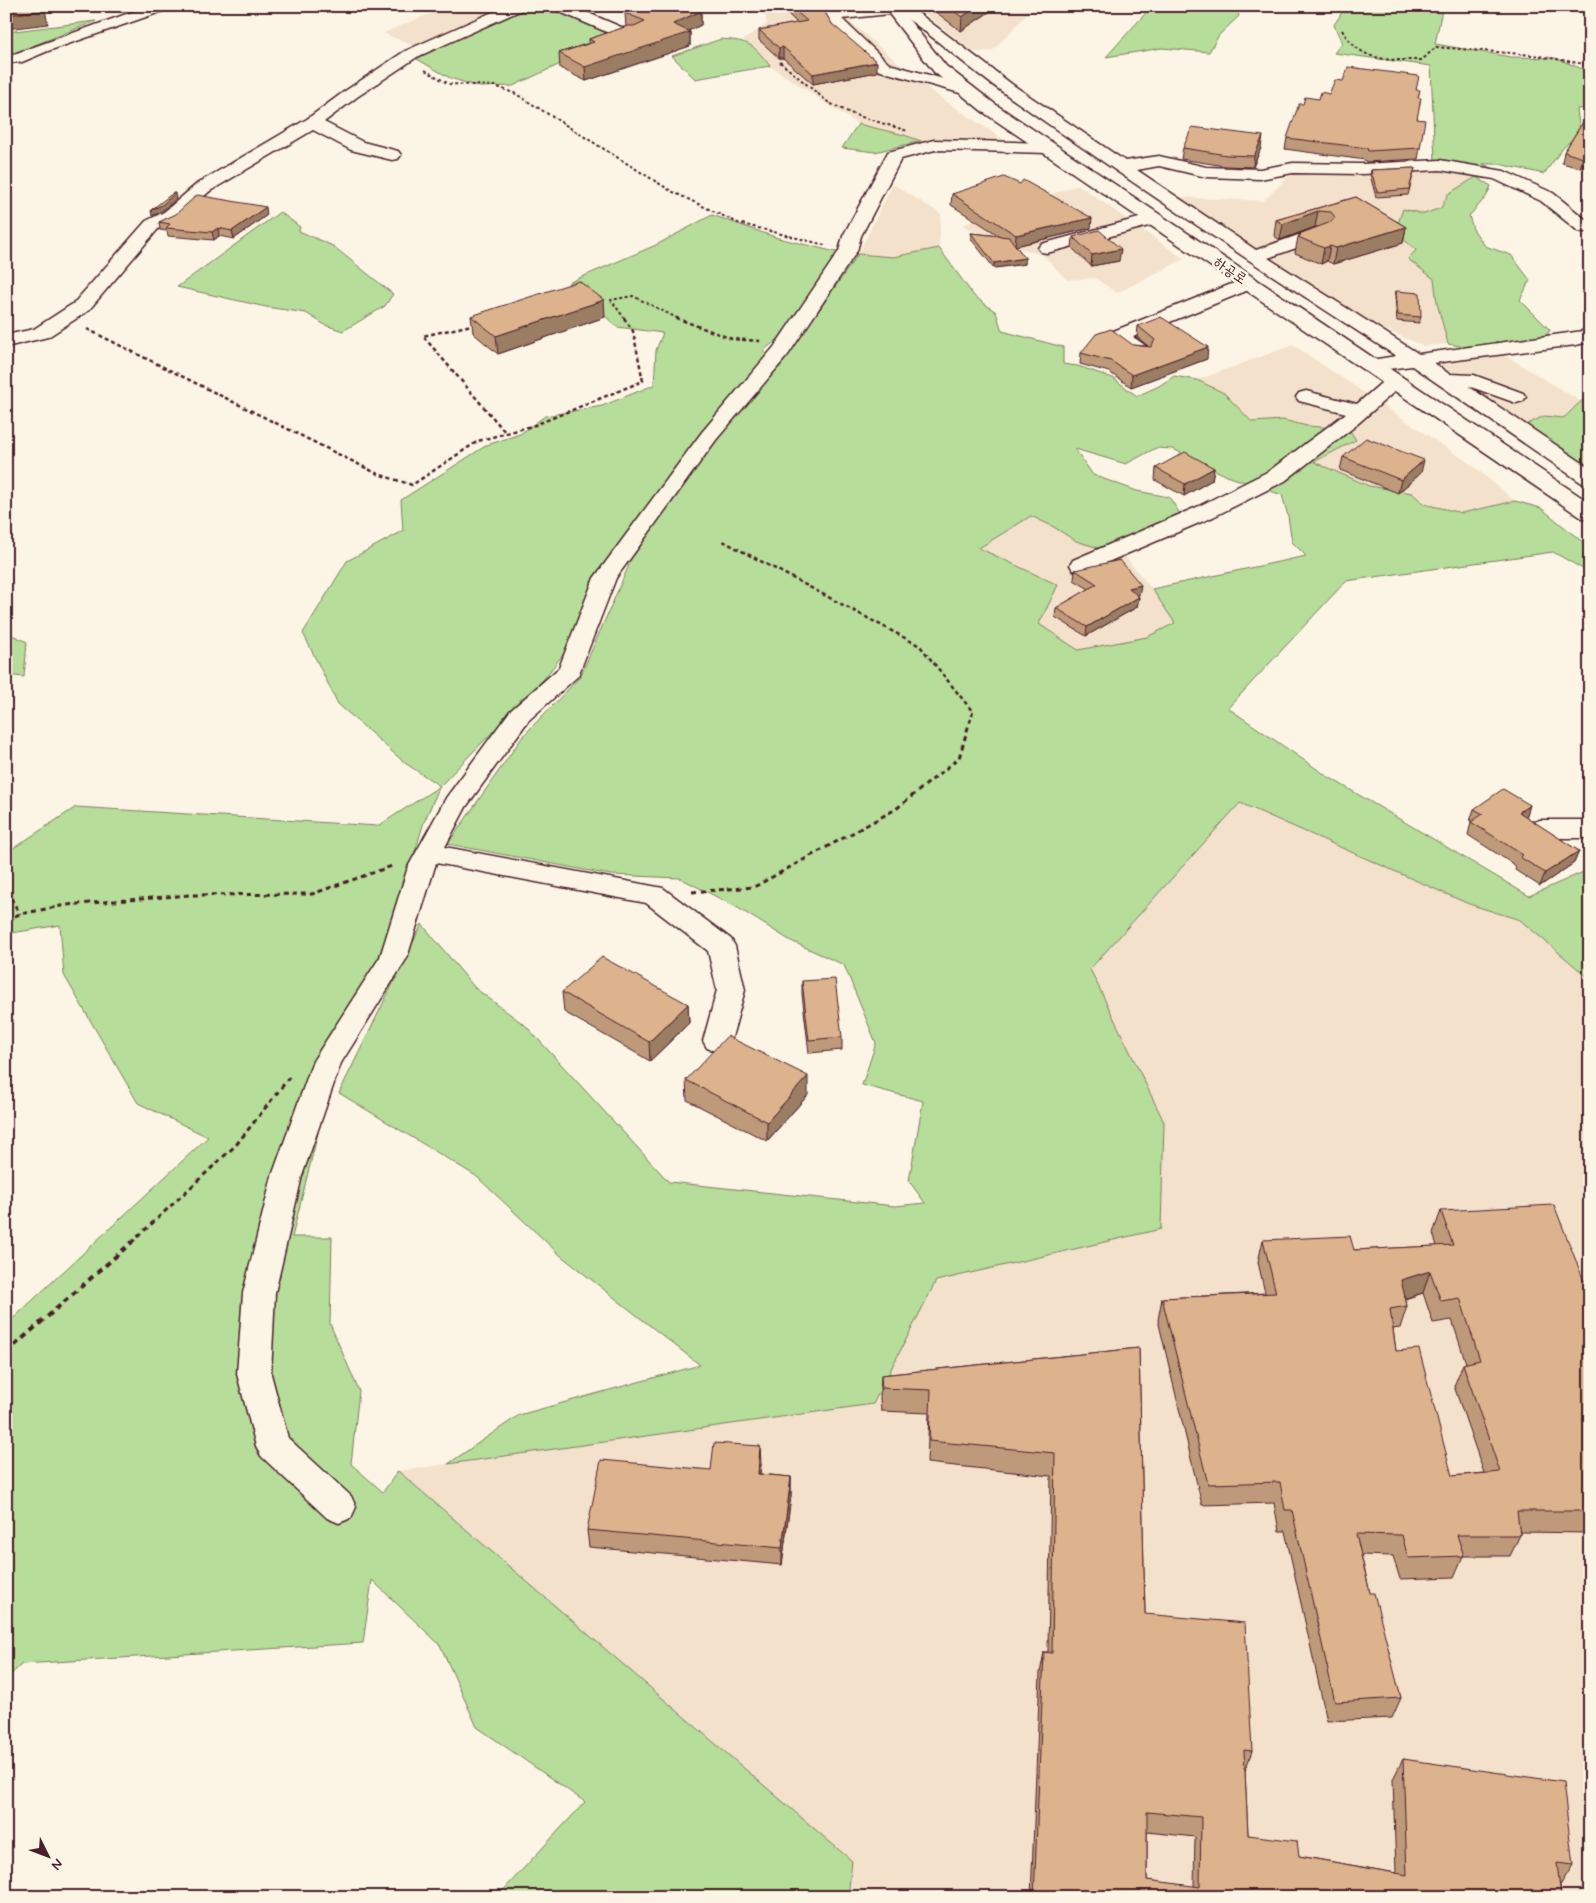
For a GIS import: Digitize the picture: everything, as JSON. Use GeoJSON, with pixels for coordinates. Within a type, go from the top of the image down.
{"type":"FeatureCollection","features":[{"type":"Feature","properties":{"kind":"street"},"geometry":{"type":"LineString","coordinates":[[6,58],[16,59],[42,48],[164,6]]}},
{"type":"Feature","properties":{"kind":"street"},"geometry":{"type":"LineString","coordinates":[[6,341],[41,332],[80,308],[137,245],[152,225],[170,216],[204,187],[313,123],[351,94],[404,58],[519,6]]}},
{"type":"Feature","properties":{"kind":"street"},"geometry":{"type":"LineString","coordinates":[[558,6],[629,36]]}},
{"type":"Feature","properties":{"kind":"street"},"geometry":{"type":"LineString","coordinates":[[622,6],[652,13]]}},
{"type":"Feature","properties":{"kind":"street"},"geometry":{"type":"LineString","coordinates":[[967,90],[883,68],[829,15],[894,8],[918,19],[1007,88],[1254,257],[1417,361],[1587,474]]}},
{"type":"Feature","properties":{"kind":"street","name":"하공로"},"geometry":{"type":"LineString","coordinates":[[894,8],[940,69],[989,108],[1590,513]]}},
{"type":"Feature","properties":{"kind":"street"},"geometry":{"type":"LineString","coordinates":[[313,123],[357,146],[392,155]]}},
{"type":"Feature","properties":{"kind":"street"},"geometry":{"type":"LineString","coordinates":[[339,1508],[273,1446],[254,1374],[259,1293],[288,1176],[327,1061],[392,958],[421,867],[428,853],[455,804],[519,716],[570,671],[605,578],[709,436],[787,342],[848,251],[852,236],[894,156],[934,145],[1048,148]]}},
{"type":"Feature","properties":{"kind":"street"},"geometry":{"type":"LineString","coordinates":[[1122,167],[1159,161],[1206,172],[1260,174],[1293,168],[1409,168],[1440,165],[1498,175],[1548,196],[1588,227]]}},
{"type":"Feature","properties":{"kind":"street"},"geometry":{"type":"LineString","coordinates":[[1047,248],[1154,219]]}},
{"type":"Feature","properties":{"kind":"street"},"geometry":{"type":"LineString","coordinates":[[1254,257],[1321,233]]}},
{"type":"Feature","properties":{"kind":"street"},"geometry":{"type":"LineString","coordinates":[[1142,352],[1118,336],[1249,283]]}},
{"type":"Feature","properties":{"kind":"street"},"geometry":{"type":"LineString","coordinates":[[1372,365],[1417,361],[1475,351],[1562,343],[1590,336]]}},
{"type":"Feature","properties":{"kind":"street"},"geometry":{"type":"LineString","coordinates":[[1443,379],[1468,379],[1516,397]]}},
{"type":"Feature","properties":{"kind":"street"},"geometry":{"type":"LineString","coordinates":[[1081,565],[1205,512],[1277,476],[1362,410],[1395,381]]}},
{"type":"Feature","properties":{"kind":"street"},"geometry":{"type":"LineString","coordinates":[[1306,397],[1362,410]]}},
{"type":"Feature","properties":{"kind":"street"},"geometry":{"type":"LineString","coordinates":[[1540,829],[1590,829]]}},
{"type":"Feature","properties":{"kind":"street"},"geometry":{"type":"LineString","coordinates":[[428,853],[654,895],[721,946],[731,990],[717,1041]]}},
{"type":"Feature","properties":{"kind":"path"},"geometry":{"type":"LineString","coordinates":[[1342,30],[1348,43],[1363,55],[1391,60],[1422,60],[1436,47],[1534,54],[1568,59],[1590,66]]}},
{"type":"Feature","properties":{"kind":"path"},"geometry":{"type":"LineString","coordinates":[[404,58],[449,84],[495,86],[516,94],[672,191],[738,223],[848,251]]}},
{"type":"Feature","properties":{"kind":"path"},"geometry":{"type":"LineString","coordinates":[[780,62],[829,102],[856,115],[909,132]]}},
{"type":"Feature","properties":{"kind":"path"},"geometry":{"type":"LineString","coordinates":[[65,318],[378,474],[412,485],[478,441],[535,425],[643,381],[633,331],[611,300],[633,296],[673,317],[732,339],[787,342]]}},
{"type":"Feature","properties":{"kind":"path"},"geometry":{"type":"LineString","coordinates":[[482,319],[475,324],[423,336],[506,433]]}},
{"type":"Feature","properties":{"kind":"path"},"geometry":{"type":"LineString","coordinates":[[654,895],[754,887],[896,810],[959,758],[973,712],[920,646],[723,542]]}},
{"type":"Feature","properties":{"kind":"path"},"geometry":{"type":"LineString","coordinates":[[6,919],[20,914],[66,905],[189,895],[312,894],[428,853]]}},
{"type":"Feature","properties":{"kind":"path"},"geometry":{"type":"LineString","coordinates":[[6,890],[20,914]]}},
{"type":"Feature","properties":{"kind":"path"},"geometry":{"type":"LineString","coordinates":[[6,1353],[139,1236],[229,1152],[276,1090],[297,1069]]}},
{"type":"Feature","properties":{"kind":"shaded area"},"geometry":{"type":"Polygon","coordinates":[[[449,6],[506,6],[416,47],[383,33],[449,6]]]}},
{"type":"Feature","properties":{"kind":"shaded area"},"geometry":{"type":"Polygon","coordinates":[[[763,6],[841,6],[847,19],[935,94],[1004,140],[921,141],[858,124],[770,66],[756,48],[743,40],[767,24],[763,6]]]}},
{"type":"Feature","properties":{"kind":"shaded area"},"geometry":{"type":"Polygon","coordinates":[[[915,6],[1035,6],[992,51],[973,52],[915,6]]]}},
{"type":"Feature","properties":{"kind":"shaded area"},"geometry":{"type":"Polygon","coordinates":[[[1451,170],[1476,177],[1448,194],[1441,208],[1424,214],[1416,250],[1408,259],[1434,279],[1437,303],[1448,344],[1424,346],[1362,320],[1267,259],[1179,197],[1263,201],[1292,173],[1451,170]]]}},
{"type":"Feature","properties":{"kind":"shaded area"},"geometry":{"type":"Polygon","coordinates":[[[893,184],[941,214],[939,248],[893,257],[858,254],[893,184]]]}},
{"type":"Feature","properties":{"kind":"shaded area"},"geometry":{"type":"Polygon","coordinates":[[[1078,185],[1184,259],[1117,293],[1095,278],[1067,280],[1043,255],[994,241],[962,225],[1078,185]]]}},
{"type":"Feature","properties":{"kind":"shaded area"},"geometry":{"type":"Polygon","coordinates":[[[1293,345],[1472,465],[1515,501],[1462,514],[1424,504],[1412,493],[1369,486],[1313,462],[1356,440],[1349,429],[1307,426],[1283,420],[1252,422],[1224,393],[1197,380],[1293,345]]]}},
{"type":"Feature","properties":{"kind":"shaded area"},"geometry":{"type":"Polygon","coordinates":[[[1501,353],[1580,401],[1574,410],[1563,418],[1544,416],[1526,425],[1433,365],[1501,353]]]}},
{"type":"Feature","properties":{"kind":"shaded area"},"geometry":{"type":"Polygon","coordinates":[[[1031,516],[1123,554],[1152,589],[1175,623],[1147,637],[1078,650],[1039,624],[979,548],[1031,516]]]}},
{"type":"Feature","properties":{"kind":"shaded area"},"geometry":{"type":"Polygon","coordinates":[[[1240,803],[1469,904],[1520,920],[1590,979],[1590,1897],[848,1897],[852,1861],[398,1471],[872,1404],[936,1281],[1161,1229],[1164,1122],[1090,969],[1240,803]]]}},
{"type":"Feature","properties":{"kind":"green space"},"geometry":{"type":"Polygon","coordinates":[[[1152,6],[1236,6],[1239,16],[1219,35],[1209,52],[1162,48],[1106,57],[1152,6]]]}},
{"type":"Feature","properties":{"kind":"green space"},"geometry":{"type":"Polygon","coordinates":[[[1346,6],[1448,6],[1442,10],[1435,44],[1511,57],[1555,58],[1590,72],[1590,108],[1577,109],[1580,132],[1563,148],[1544,174],[1499,164],[1483,164],[1496,170],[1435,162],[1431,66],[1334,53],[1342,43],[1334,25],[1346,6]]]}},
{"type":"Feature","properties":{"kind":"green space"},"geometry":{"type":"Polygon","coordinates":[[[526,9],[558,12],[610,33],[571,59],[513,86],[480,87],[450,78],[417,59],[456,38],[526,9]]]}},
{"type":"Feature","properties":{"kind":"green space"},"geometry":{"type":"Polygon","coordinates":[[[96,21],[12,54],[6,54],[6,32],[96,21]]]}},
{"type":"Feature","properties":{"kind":"green space"},"geometry":{"type":"Polygon","coordinates":[[[721,39],[750,45],[755,48],[770,66],[695,79],[672,56],[721,39]]]}},
{"type":"Feature","properties":{"kind":"green space"},"geometry":{"type":"Polygon","coordinates":[[[858,124],[921,141],[875,152],[842,148],[858,124]]]}},
{"type":"Feature","properties":{"kind":"green space"},"geometry":{"type":"Polygon","coordinates":[[[1476,177],[1491,186],[1486,197],[1469,216],[1473,229],[1485,246],[1511,255],[1530,280],[1520,300],[1550,330],[1545,339],[1466,347],[1448,344],[1437,303],[1434,279],[1408,259],[1416,250],[1395,232],[1403,209],[1424,214],[1441,208],[1448,194],[1476,177]]]}},
{"type":"Feature","properties":{"kind":"green space"},"geometry":{"type":"Polygon","coordinates":[[[280,212],[300,227],[299,231],[333,246],[393,294],[385,306],[343,331],[325,325],[306,313],[266,307],[177,287],[280,212]]]}},
{"type":"Feature","properties":{"kind":"green space"},"geometry":{"type":"Polygon","coordinates":[[[712,215],[778,238],[840,253],[778,339],[763,351],[779,368],[858,254],[893,257],[939,248],[974,296],[996,312],[1002,331],[1063,347],[1063,364],[1078,366],[1113,378],[1137,396],[1159,386],[1174,376],[1197,380],[1224,393],[1252,422],[1283,420],[1307,426],[1349,429],[1356,440],[1314,462],[1369,486],[1412,493],[1424,504],[1462,513],[1515,501],[1541,508],[1590,548],[1590,573],[1553,552],[1346,581],[1228,708],[1327,776],[1529,896],[1590,869],[1590,979],[1520,920],[1469,904],[1240,803],[1090,969],[1164,1122],[1161,1229],[936,1281],[873,1404],[448,1464],[519,1415],[700,1365],[560,1255],[476,1176],[339,1093],[422,924],[475,988],[526,1026],[669,1182],[895,1206],[925,1203],[909,1181],[923,1101],[862,1085],[876,1043],[844,965],[791,941],[738,908],[680,878],[611,875],[448,844],[523,736],[580,677],[629,565],[607,562],[591,582],[584,606],[565,652],[543,680],[440,786],[405,763],[338,704],[303,633],[347,561],[403,531],[401,500],[487,445],[520,434],[545,416],[602,406],[654,385],[656,350],[663,333],[617,327],[568,283],[656,245],[712,215]],[[1156,448],[1126,464],[1075,449],[1093,475],[1137,491],[1169,497],[1181,515],[1105,550],[1076,541],[1031,516],[979,548],[1058,585],[1039,624],[1078,650],[1147,637],[1175,623],[1152,589],[1306,556],[1292,542],[1282,495],[1227,476],[1173,449],[1156,448]]]}},
{"type":"Feature","properties":{"kind":"green space"},"geometry":{"type":"Polygon","coordinates":[[[1590,396],[1590,464],[1587,465],[1561,452],[1526,425],[1544,416],[1563,418],[1590,396]]]}},
{"type":"Feature","properties":{"kind":"green space"},"geometry":{"type":"Polygon","coordinates":[[[6,632],[27,642],[24,677],[6,675],[6,632]]]}},
{"type":"Feature","properties":{"kind":"green space"},"geometry":{"type":"Polygon","coordinates":[[[440,786],[424,822],[400,901],[376,964],[289,1130],[318,1133],[292,1237],[332,1237],[330,1324],[359,1391],[351,1464],[383,1492],[398,1471],[852,1861],[848,1897],[497,1897],[585,1802],[477,1727],[440,1645],[372,1580],[363,1643],[22,1664],[6,1679],[6,1325],[208,1137],[138,1103],[64,975],[60,925],[6,934],[6,853],[76,807],[378,826],[440,786]]]}},
{"type":"Feature","properties":{"kind":"building"},"geometry":{"type":"Polygon","coordinates":[[[6,6],[44,6],[45,10],[6,15],[6,6]]]}},
{"type":"Feature","properties":{"kind":"building"},"geometry":{"type":"Polygon","coordinates":[[[638,6],[687,6],[701,11],[673,24],[690,32],[585,67],[559,53],[594,42],[589,39],[645,21],[625,13],[638,6]]]}},
{"type":"Feature","properties":{"kind":"building"},"geometry":{"type":"Polygon","coordinates":[[[790,6],[821,6],[832,24],[877,62],[813,74],[783,47],[779,48],[759,30],[807,21],[790,6]]]}},
{"type":"Feature","properties":{"kind":"building"},"geometry":{"type":"Polygon","coordinates":[[[947,6],[978,6],[962,17],[947,6]]]}},
{"type":"Feature","properties":{"kind":"building"},"geometry":{"type":"Polygon","coordinates":[[[1348,67],[1419,76],[1416,90],[1420,90],[1418,98],[1421,98],[1417,119],[1425,120],[1420,148],[1368,151],[1367,148],[1287,138],[1299,104],[1303,104],[1305,97],[1319,99],[1321,92],[1329,94],[1335,80],[1343,81],[1348,67]]]}},
{"type":"Feature","properties":{"kind":"building"},"geometry":{"type":"Polygon","coordinates":[[[1590,111],[1590,155],[1583,158],[1564,152],[1590,111]]]}},
{"type":"Feature","properties":{"kind":"building"},"geometry":{"type":"Polygon","coordinates":[[[1192,127],[1263,136],[1254,156],[1227,155],[1183,148],[1192,127]]]}},
{"type":"Feature","properties":{"kind":"building"},"geometry":{"type":"Polygon","coordinates":[[[1415,168],[1409,189],[1377,192],[1371,170],[1415,168]]]}},
{"type":"Feature","properties":{"kind":"building"},"geometry":{"type":"Polygon","coordinates":[[[1004,177],[1020,184],[1023,180],[1092,218],[1016,235],[952,194],[1004,177]]]}},
{"type":"Feature","properties":{"kind":"building"},"geometry":{"type":"Polygon","coordinates":[[[175,193],[162,205],[151,210],[175,193]]]}},
{"type":"Feature","properties":{"kind":"building"},"geometry":{"type":"Polygon","coordinates":[[[197,195],[266,207],[232,231],[218,228],[212,232],[166,228],[170,224],[159,222],[176,214],[197,195]]]}},
{"type":"Feature","properties":{"kind":"building"},"geometry":{"type":"Polygon","coordinates":[[[1356,197],[1406,227],[1336,248],[1330,246],[1324,248],[1298,237],[1301,235],[1299,234],[1331,222],[1335,217],[1331,212],[1318,211],[1283,224],[1276,220],[1356,197]]]}},
{"type":"Feature","properties":{"kind":"building"},"geometry":{"type":"Polygon","coordinates":[[[1099,230],[1121,249],[1092,255],[1073,237],[1099,230]]]}},
{"type":"Feature","properties":{"kind":"building"},"geometry":{"type":"Polygon","coordinates":[[[971,233],[1009,237],[1025,258],[994,263],[971,233]]]}},
{"type":"Feature","properties":{"kind":"building"},"geometry":{"type":"Polygon","coordinates":[[[579,281],[604,300],[496,336],[471,316],[579,281]]]}},
{"type":"Feature","properties":{"kind":"building"},"geometry":{"type":"Polygon","coordinates":[[[1396,291],[1420,293],[1421,317],[1398,315],[1396,291]]]}},
{"type":"Feature","properties":{"kind":"building"},"geometry":{"type":"Polygon","coordinates":[[[1161,317],[1208,347],[1132,375],[1111,361],[1081,353],[1096,334],[1111,329],[1133,345],[1151,347],[1155,340],[1138,326],[1161,317]]]}},
{"type":"Feature","properties":{"kind":"building"},"geometry":{"type":"Polygon","coordinates":[[[1366,438],[1424,460],[1401,480],[1343,457],[1366,438]]]}},
{"type":"Feature","properties":{"kind":"building"},"geometry":{"type":"Polygon","coordinates":[[[1185,452],[1214,468],[1185,484],[1156,468],[1185,452]]]}},
{"type":"Feature","properties":{"kind":"building"},"geometry":{"type":"Polygon","coordinates":[[[1120,560],[1141,585],[1129,588],[1139,597],[1087,627],[1056,608],[1097,584],[1075,570],[1120,560]]]}},
{"type":"Feature","properties":{"kind":"building"},"geometry":{"type":"Polygon","coordinates":[[[1503,789],[1530,805],[1519,812],[1579,851],[1545,873],[1520,857],[1523,855],[1471,822],[1483,814],[1474,809],[1503,789]]]}},
{"type":"Feature","properties":{"kind":"building"},"geometry":{"type":"Polygon","coordinates":[[[602,957],[688,1004],[649,1042],[562,992],[602,957]]]}},
{"type":"Feature","properties":{"kind":"building"},"geometry":{"type":"Polygon","coordinates":[[[835,979],[842,1037],[809,1040],[802,981],[835,979]]]}},
{"type":"Feature","properties":{"kind":"building"},"geometry":{"type":"Polygon","coordinates":[[[727,1036],[808,1076],[767,1122],[686,1080],[727,1036]]]}},
{"type":"Feature","properties":{"kind":"building"},"geometry":{"type":"Polygon","coordinates":[[[1554,1205],[1584,1281],[1590,1280],[1590,1511],[1517,1511],[1520,1535],[1457,1535],[1464,1556],[1408,1558],[1402,1535],[1356,1534],[1370,1593],[1374,1593],[1401,1698],[1335,1702],[1292,1510],[1285,1510],[1280,1482],[1208,1484],[1162,1298],[1276,1293],[1263,1240],[1350,1236],[1354,1250],[1453,1245],[1441,1211],[1554,1205]],[[1430,1271],[1401,1280],[1407,1306],[1390,1309],[1396,1351],[1419,1349],[1452,1476],[1500,1472],[1463,1364],[1480,1360],[1460,1298],[1441,1301],[1430,1271]]]}},
{"type":"Feature","properties":{"kind":"building"},"geometry":{"type":"Polygon","coordinates":[[[1139,1348],[1145,1614],[1245,1623],[1252,1751],[1244,1750],[1248,1835],[1297,1841],[1299,1856],[1407,1875],[1403,1759],[1563,1782],[1573,1865],[1557,1863],[1561,1897],[1034,1897],[1044,1652],[1052,1653],[1055,1453],[929,1441],[931,1390],[882,1388],[881,1375],[1139,1348]],[[1147,1812],[1147,1880],[1200,1887],[1201,1817],[1147,1812]]]}},
{"type":"Feature","properties":{"kind":"building"},"geometry":{"type":"Polygon","coordinates":[[[714,1443],[760,1446],[758,1474],[791,1477],[782,1548],[587,1530],[601,1460],[711,1470],[714,1443]]]}}]}
